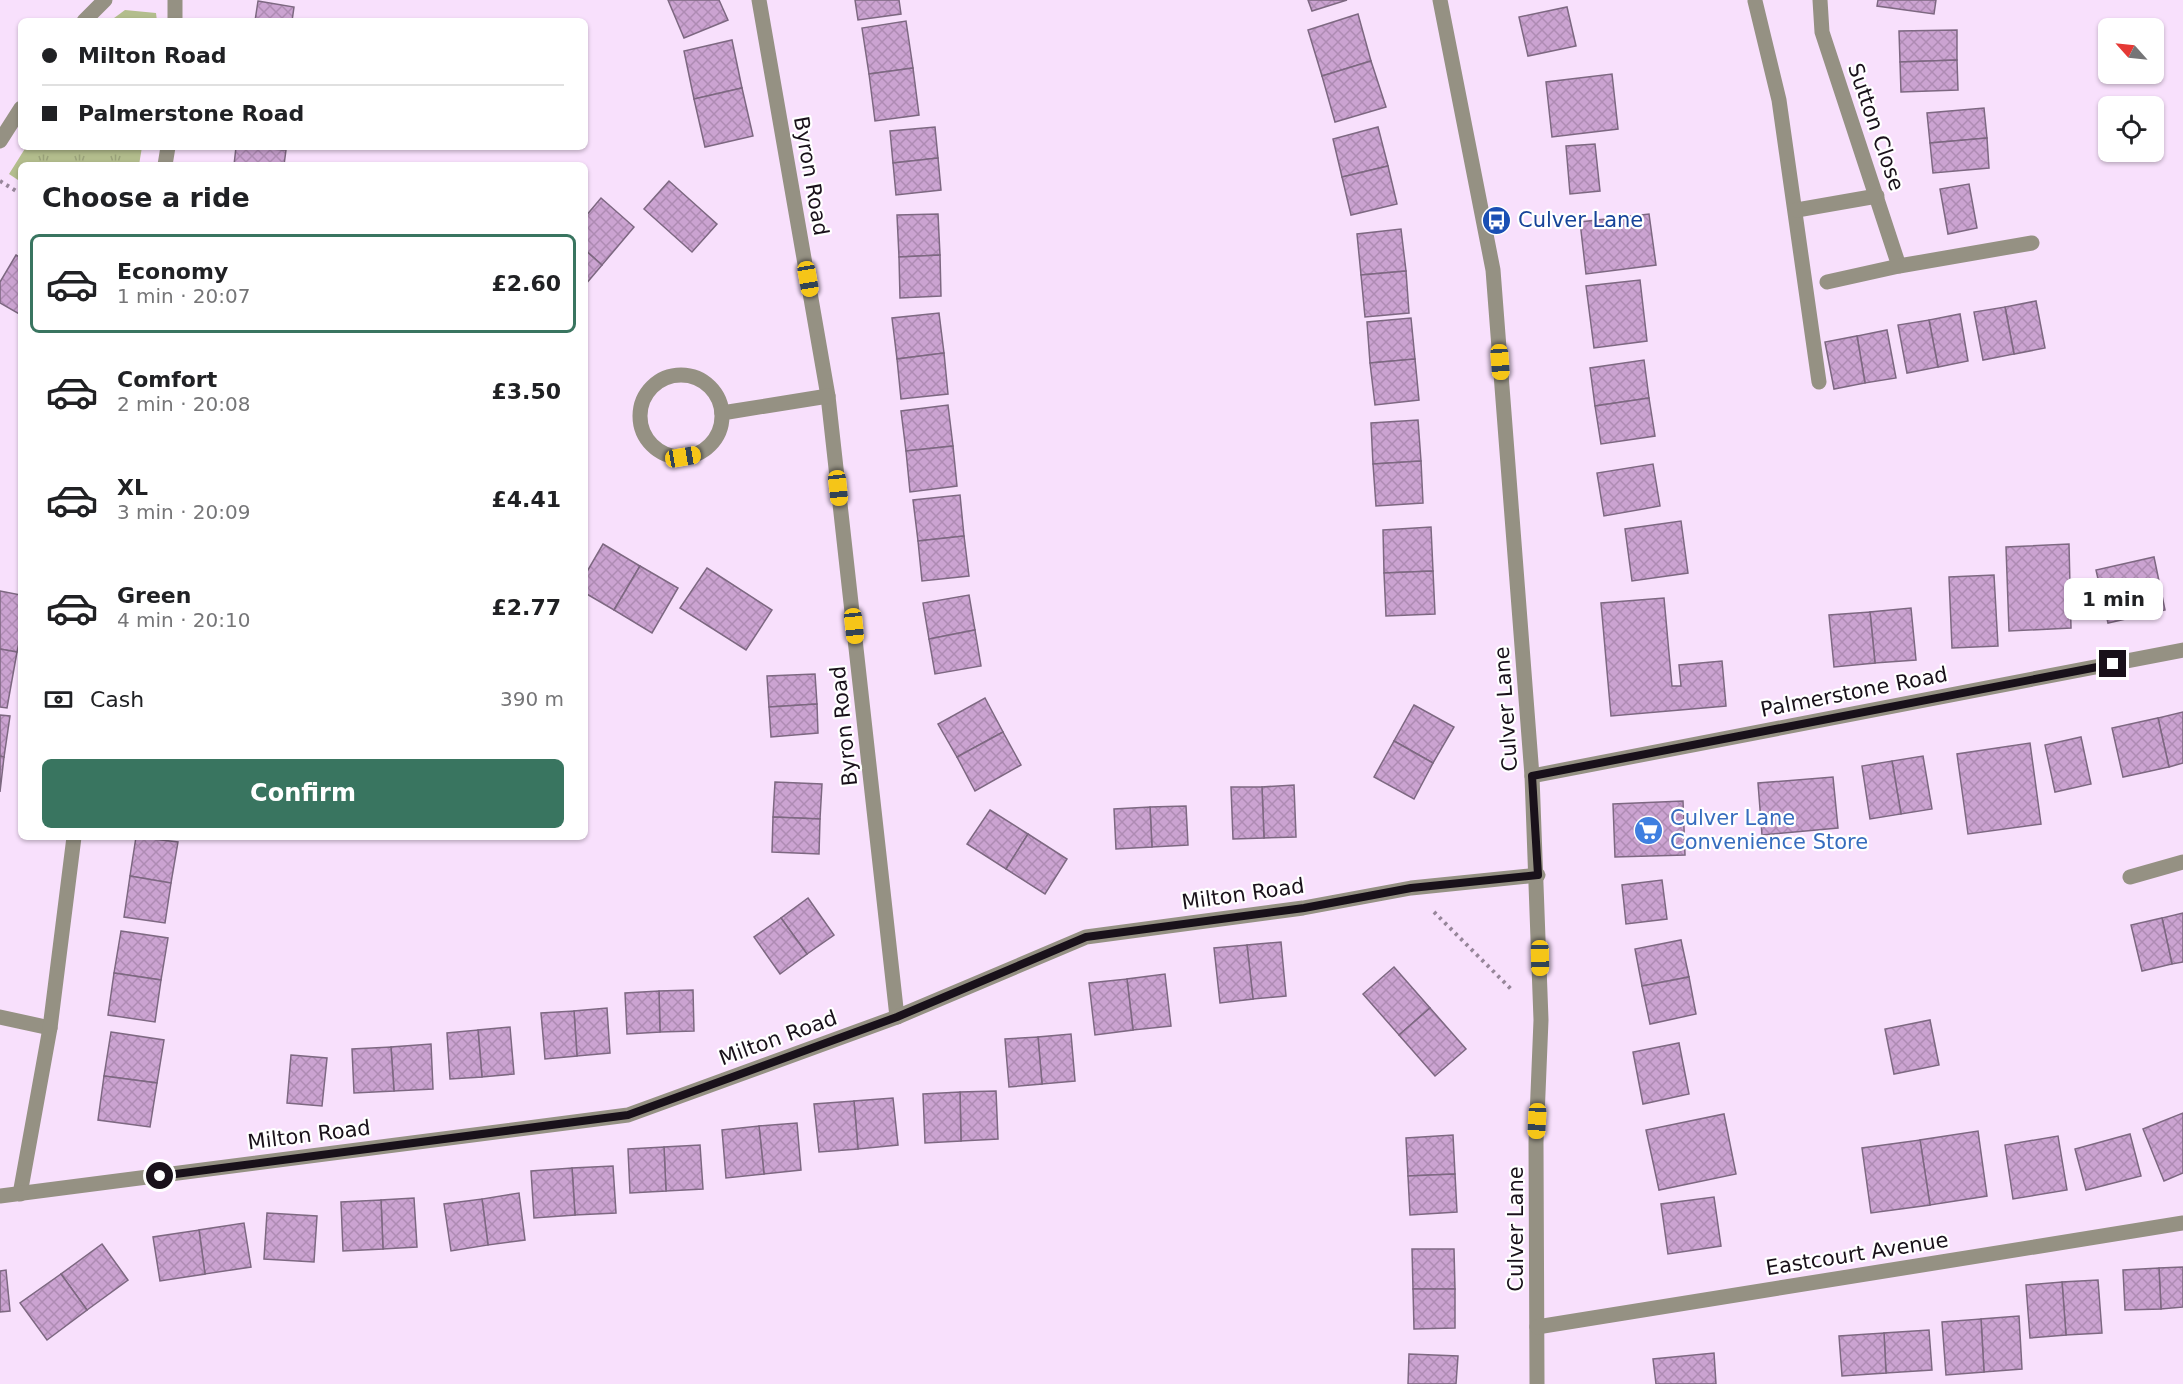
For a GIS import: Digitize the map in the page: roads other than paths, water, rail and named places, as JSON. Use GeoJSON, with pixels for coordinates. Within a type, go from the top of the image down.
{"type":"FeatureCollection","features":[{"type":"Feature","properties":{"kind":"street"},"geometry":{"type":"LineString","coordinates":[[87,18],[105,0]]}},
{"type":"Feature","properties":{"kind":"street"},"geometry":{"type":"LineString","coordinates":[[175,0],[175,18]]}},
{"type":"Feature","properties":{"kind":"street","name":"Byron Road"},"geometry":{"type":"LineString","coordinates":[[759,0],[828,396],[897,1017]]}},
{"type":"Feature","properties":{"kind":"street","name":"Culver Lane"},"geometry":{"type":"LineString","coordinates":[[1440,0],[1493,270],[1532,776],[1538,875],[1541,1020],[1536,1142],[1537,1384]]}},
{"type":"Feature","properties":{"kind":"street","name":"Sutton Close"},"geometry":{"type":"LineString","coordinates":[[1820,0],[1822,32],[1899,266]]}},
{"type":"Feature","properties":{"kind":"street"},"geometry":{"type":"LineString","coordinates":[[1755,1],[1779,100],[1797,210],[1819,382]]}},
{"type":"Feature","properties":{"kind":"street"},"geometry":{"type":"LineString","coordinates":[[0,141],[18,113]]}},
{"type":"Feature","properties":{"kind":"street"},"geometry":{"type":"LineString","coordinates":[[1797,210],[1877,196]]}},
{"type":"Feature","properties":{"kind":"street"},"geometry":{"type":"LineString","coordinates":[[1827,282],[1899,266],[2031,243]]}},
{"type":"Feature","properties":{"kind":"street"},"geometry":{"type":"LineString","coordinates":[[673,376],[700,379],[715,394],[722,413],[716,438],[696,455],[683,457],[658,451],[649,441],[640,417],[649,390],[660,381],[673,376]]}},
{"type":"Feature","properties":{"kind":"street"},"geometry":{"type":"LineString","coordinates":[[722,413],[828,396]]}},
{"type":"Feature","properties":{"kind":"street","name":"Palmerstone Road"},"geometry":{"type":"LineString","coordinates":[[1532,776],[2183,650]]}},
{"type":"Feature","properties":{"kind":"street"},"geometry":{"type":"LineString","coordinates":[[20,1194],[50,1028],[74,840]]}},
{"type":"Feature","properties":{"kind":"street"},"geometry":{"type":"LineString","coordinates":[[2130,877],[2183,862]]}},
{"type":"Feature","properties":{"kind":"street","name":"Milton Road"},"geometry":{"type":"LineString","coordinates":[[0,1196],[628,1115],[897,1017],[1086,937],[1304,908],[1411,888],[1538,875]]}},
{"type":"Feature","properties":{"kind":"street"},"geometry":{"type":"LineString","coordinates":[[0,1017],[50,1028]]}},
{"type":"Feature","properties":{"kind":"street","name":"Eastcourt Avenue"},"geometry":{"type":"LineString","coordinates":[[1537,1327],[2183,1223]]}},
{"type":"Feature","properties":{"kind":"place","name":"Culver Lane"},"geometry":{"type":"Point","coordinates":[1497,220]}},
{"type":"Feature","properties":{"kind":"place","name":"Culver Lane Convenience Store"},"geometry":{"type":"Point","coordinates":[1649,830]}}]}
